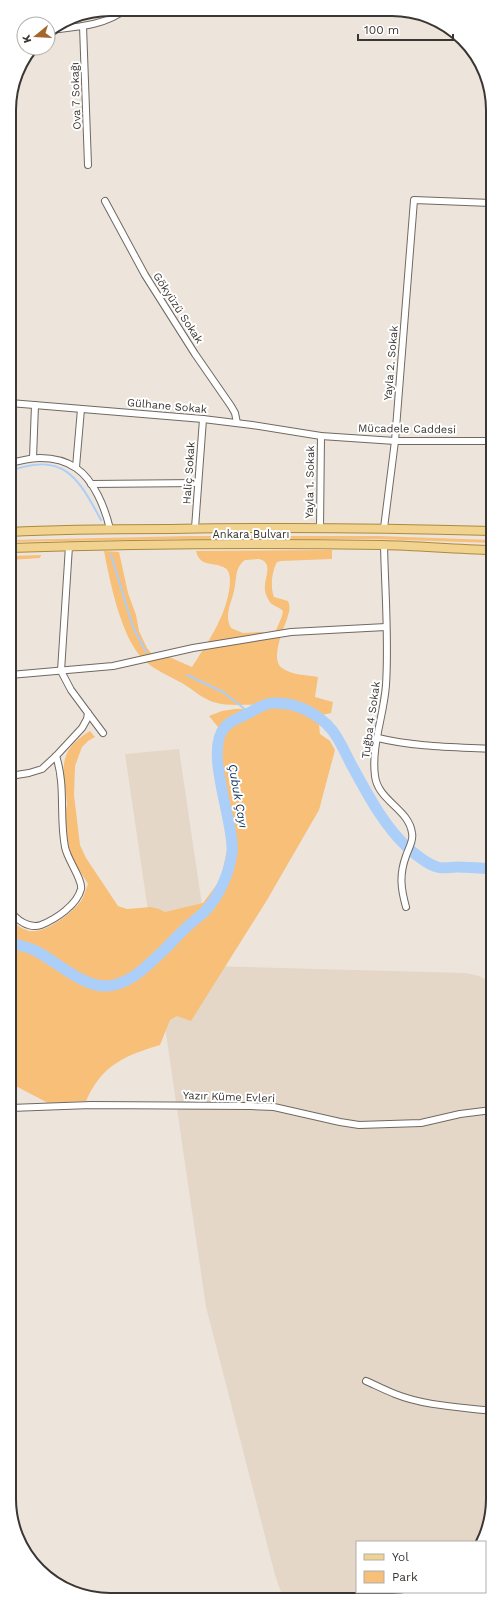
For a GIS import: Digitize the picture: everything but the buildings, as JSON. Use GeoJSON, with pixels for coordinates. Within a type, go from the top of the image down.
{"type":"FeatureCollection","features":[{"type":"Feature","properties":{"kind":"main road","name":"Ankara Bulvarı"},"geometry":{"type":"LineString","coordinates":[[16,532],[195,528],[384,528],[486,531]]}},
{"type":"Feature","properties":{"kind":"main road","name":"Ankara Bulvarı"},"geometry":{"type":"LineString","coordinates":[[16,548],[69,546],[384,545],[486,550]]}},
{"type":"Feature","properties":{"kind":"street"},"geometry":{"type":"LineString","coordinates":[[64,28],[83,26],[109,19],[114,16]]}},
{"type":"Feature","properties":{"kind":"street","name":"Ova 7 Sokağı"},"geometry":{"type":"LineString","coordinates":[[83,26],[88,165]]}},
{"type":"Feature","properties":{"kind":"street","name":"Yayla 2. Sokak"},"geometry":{"type":"LineString","coordinates":[[384,528],[394,441],[414,200],[486,203]]}},
{"type":"Feature","properties":{"kind":"street","name":"Gökyüzü Sokak"},"geometry":{"type":"LineString","coordinates":[[105,201],[145,275],[195,354],[231,406],[235,413],[237,423]]}},
{"type":"Feature","properties":{"kind":"street","name":"Gülhane Sokak"},"geometry":{"type":"LineString","coordinates":[[16,403],[237,423],[321,436]]}},
{"type":"Feature","properties":{"kind":"street"},"geometry":{"type":"LineString","coordinates":[[33,458],[35,405]]}},
{"type":"Feature","properties":{"kind":"street"},"geometry":{"type":"LineString","coordinates":[[76,468],[81,409]]}},
{"type":"Feature","properties":{"kind":"street","name":"Haliç Sokak"},"geometry":{"type":"LineString","coordinates":[[195,528],[203,420]]}},
{"type":"Feature","properties":{"kind":"street","name":"Mücadele Caddesi"},"geometry":{"type":"LineString","coordinates":[[321,436],[394,441],[486,441]]}},
{"type":"Feature","properties":{"kind":"street","name":"Yayla 1. Sokak"},"geometry":{"type":"LineString","coordinates":[[320,528],[321,436]]}},
{"type":"Feature","properties":{"kind":"street"},"geometry":{"type":"LineString","coordinates":[[16,462],[33,458],[53,459],[76,468],[90,484],[102,505],[110,529]]}},
{"type":"Feature","properties":{"kind":"street"},"geometry":{"type":"LineString","coordinates":[[90,484],[198,483]]}},
{"type":"Feature","properties":{"kind":"street","name":"Tuğba 4 Sokak"},"geometry":{"type":"LineString","coordinates":[[384,545],[387,672],[385,698],[374,768],[377,785],[382,794],[408,822],[413,835],[405,858],[401,886],[406,907]]}},
{"type":"Feature","properties":{"kind":"street"},"geometry":{"type":"LineString","coordinates":[[69,546],[61,671],[71,690],[103,733]]}},
{"type":"Feature","properties":{"kind":"street"},"geometry":{"type":"LineString","coordinates":[[16,675],[113,666],[193,648],[291,632],[386,627]]}},
{"type":"Feature","properties":{"kind":"street"},"geometry":{"type":"LineString","coordinates":[[16,775],[42,769],[82,728],[87,719],[88,713]]}},
{"type":"Feature","properties":{"kind":"street"},"geometry":{"type":"LineString","coordinates":[[378,738],[397,743],[486,749]]}},
{"type":"Feature","properties":{"kind":"street"},"geometry":{"type":"LineString","coordinates":[[16,916],[21,921],[28,924],[39,925],[53,918],[70,906],[75,900],[82,885],[65,848],[61,771],[56,756]]}},
{"type":"Feature","properties":{"kind":"street","name":"Yazır Küme Evleri"},"geometry":{"type":"LineString","coordinates":[[16,1108],[78,1105],[274,1107],[359,1125],[421,1123],[460,1114],[486,1111]]}},
{"type":"Feature","properties":{"kind":"street"},"geometry":{"type":"LineString","coordinates":[[366,1381],[395,1394],[416,1400],[442,1405],[486,1410]]}},
{"type":"Feature","properties":{"kind":"shaded area"},"geometry":{"type":"Polygon","coordinates":[[[179,749],[211,966],[466,973],[479,976],[486,980],[486,1505],[483,1523],[476,1541],[356,1541],[356,1593],[281,1593],[275,1575],[206,1307],[125,754],[179,749]]]}},
{"type":"Feature","properties":{"kind":"green space"},"geometry":{"type":"Polygon","coordinates":[[[191,536],[378,536],[486,540],[486,543],[374,539],[179,539],[16,542],[16,540],[191,536]]]}},
{"type":"Feature","properties":{"kind":"green space"},"geometry":{"type":"Polygon","coordinates":[[[332,550],[332,559],[277,562],[272,579],[274,597],[288,601],[289,606],[288,614],[278,645],[277,659],[279,664],[282,668],[290,672],[318,677],[315,697],[333,702],[331,713],[318,716],[320,734],[330,741],[335,750],[319,810],[267,900],[191,1021],[177,1016],[170,1020],[160,1045],[125,1058],[107,1070],[92,1089],[86,1101],[48,1103],[16,1086],[16,924],[29,931],[35,931],[58,922],[81,901],[88,884],[74,861],[68,842],[66,820],[67,803],[64,781],[64,762],[67,754],[79,738],[90,731],[95,737],[82,747],[75,766],[74,795],[80,845],[86,858],[118,906],[127,909],[151,907],[165,912],[203,903],[221,879],[229,840],[214,760],[214,744],[218,727],[209,716],[222,711],[235,709],[274,707],[259,705],[228,705],[209,701],[182,683],[147,663],[135,649],[128,637],[118,608],[104,551],[119,552],[128,593],[136,615],[139,631],[147,648],[152,654],[169,657],[192,667],[218,623],[225,606],[230,584],[230,577],[225,568],[204,562],[198,556],[196,551],[332,550]],[[259,559],[245,560],[241,563],[237,570],[234,591],[228,614],[231,628],[243,633],[275,633],[283,611],[271,603],[266,594],[266,564],[264,561],[259,559]]]}},
{"type":"Feature","properties":{"kind":"green space"},"geometry":{"type":"Polygon","coordinates":[[[41,555],[40,558],[16,560],[16,556],[41,555]]]}},
{"type":"Feature","properties":{"kind":"waterway"},"geometry":{"type":"LineString","coordinates":[[16,469],[43,464],[56,466],[67,472],[85,491],[101,520]]}},
{"type":"Feature","properties":{"kind":"waterway"},"geometry":{"type":"LineString","coordinates":[[111,555],[133,627],[146,652]]}},
{"type":"Feature","properties":{"kind":"waterway"},"geometry":{"type":"LineString","coordinates":[[187,675],[223,692],[250,713]]}},
{"type":"Feature","properties":{"kind":"waterway","name":"Çubuk Çayı"},"geometry":{"type":"LineString","coordinates":[[16,944],[36,951],[87,982],[96,985],[114,985],[130,979],[138,974],[204,912],[220,891],[231,861],[232,853],[232,840],[218,769],[217,752],[219,738],[229,723],[270,703],[290,704],[306,710],[320,718],[332,730],[338,738],[363,786],[383,819],[399,839],[418,856],[429,864],[439,868],[461,867],[486,869]]}}]}
